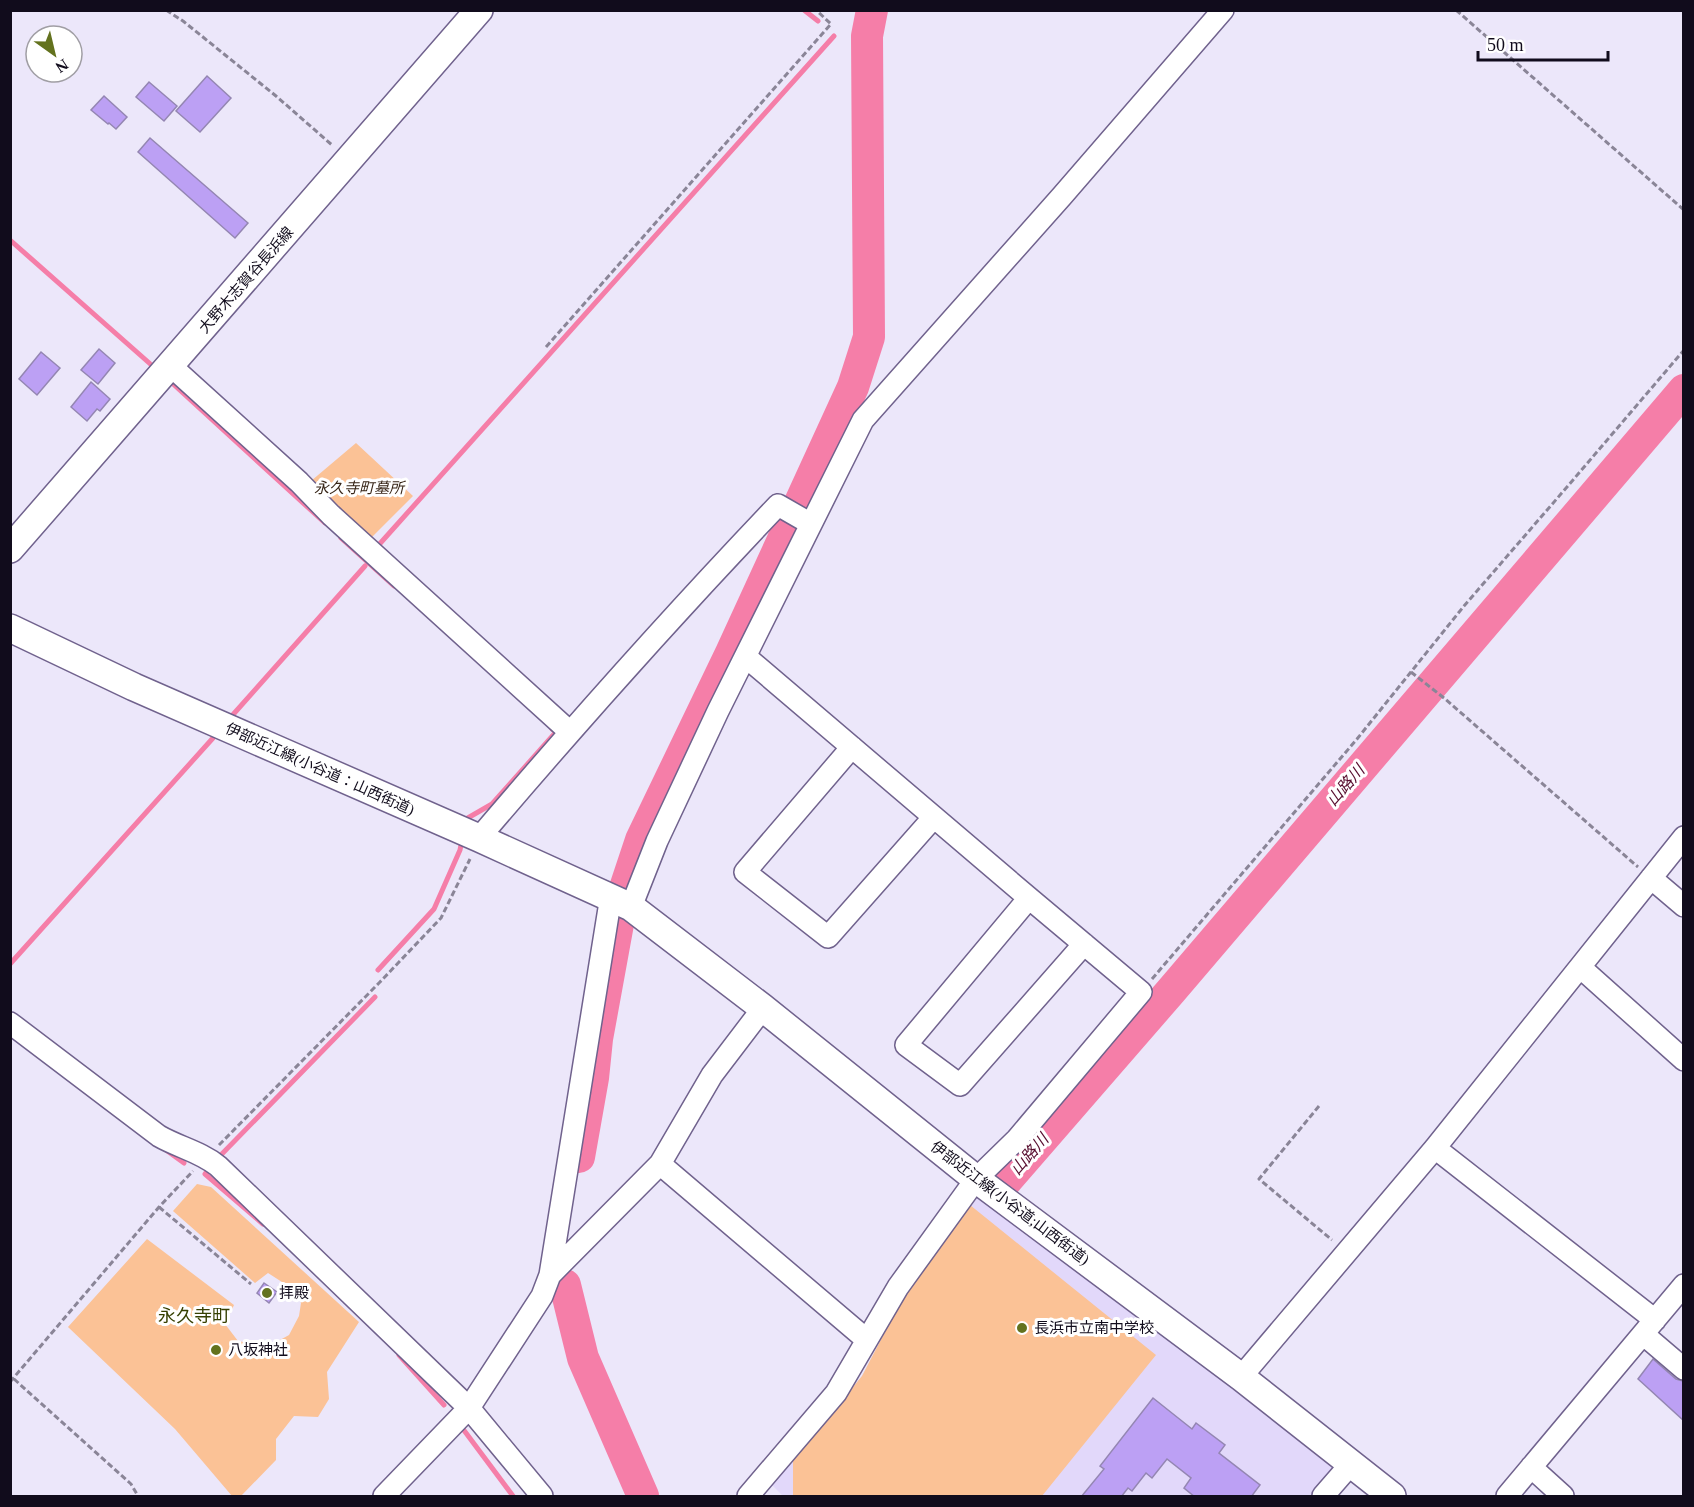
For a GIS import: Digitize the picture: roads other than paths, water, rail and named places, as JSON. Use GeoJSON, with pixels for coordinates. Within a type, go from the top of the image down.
{"type":"FeatureCollection","features":[{"type":"Feature","properties":{"kind":"main road","name":"大野木志賀谷長浜線"},"geometry":{"type":"LineString","coordinates":[[10,549],[479,10]]}},
{"type":"Feature","properties":{"kind":"main road","name":"伊部近江線(小谷道：山西街道)"},"geometry":{"type":"LineString","coordinates":[[10,628],[134,687],[619,901]]}},
{"type":"Feature","properties":{"kind":"main road","name":"伊部近江線(小谷道;山西街道)"},"geometry":{"type":"LineString","coordinates":[[619,901],[763,1008],[976,1179],[1241,1377],[1392,1497]]}},
{"type":"Feature","properties":{"kind":"street"},"geometry":{"type":"LineString","coordinates":[[384,1497],[470,1408],[542,1296],[550,1275],[619,901],[657,841],[718,711],[863,420],[1224,10]]}},
{"type":"Feature","properties":{"kind":"street"},"geometry":{"type":"LineString","coordinates":[[171,366],[570,732]]}},
{"type":"Feature","properties":{"kind":"street"},"geometry":{"type":"LineString","coordinates":[[468,833],[570,732],[694,593],[778,505],[811,524]]}},
{"type":"Feature","properties":{"kind":"street"},"geometry":{"type":"LineString","coordinates":[[746,657],[1141,992],[1017,1138],[976,1179],[898,1287],[836,1393],[748,1497]]}},
{"type":"Feature","properties":{"kind":"street"},"geometry":{"type":"LineString","coordinates":[[852,747],[745,872],[828,937],[934,817]]}},
{"type":"Feature","properties":{"kind":"street"},"geometry":{"type":"LineString","coordinates":[[1241,1377],[1435,1148],[1683,837]]}},
{"type":"Feature","properties":{"kind":"street"},"geometry":{"type":"LineString","coordinates":[[1651,878],[1683,906]]}},
{"type":"Feature","properties":{"kind":"street"},"geometry":{"type":"LineString","coordinates":[[1029,898],[906,1045],[960,1085],[1084,944]]}},
{"type":"Feature","properties":{"kind":"street"},"geometry":{"type":"LineString","coordinates":[[1580,967],[1683,1060]]}},
{"type":"Feature","properties":{"kind":"street"},"geometry":{"type":"LineString","coordinates":[[550,1275],[660,1164],[712,1075],[763,1008]]}},
{"type":"Feature","properties":{"kind":"street"},"geometry":{"type":"LineString","coordinates":[[10,1023],[159,1136],[212,1161],[470,1408],[542,1497]]}},
{"type":"Feature","properties":{"kind":"street"},"geometry":{"type":"LineString","coordinates":[[1435,1148],[1649,1327],[1683,1369]]}},
{"type":"Feature","properties":{"kind":"street"},"geometry":{"type":"LineString","coordinates":[[660,1164],[867,1340]]}},
{"type":"Feature","properties":{"kind":"street"},"geometry":{"type":"LineString","coordinates":[[1507,1497],[1649,1327],[1680,1296]]}},
{"type":"Feature","properties":{"kind":"street"},"geometry":{"type":"LineString","coordinates":[[1323,1497],[1350,1465]]}},
{"type":"Feature","properties":{"kind":"street"},"geometry":{"type":"LineString","coordinates":[[1531,1467],[1563,1497]]}},
{"type":"Feature","properties":{"kind":"waterway"},"geometry":{"type":"LineString","coordinates":[[804,10],[818,21]]}},
{"type":"Feature","properties":{"kind":"waterway"},"geometry":{"type":"LineString","coordinates":[[579,1157],[593,1078],[597,1039],[624,891],[641,840],[731,653],[853,387],[869,337],[867,36],[872,10]]}},
{"type":"Feature","properties":{"kind":"waterway"},"geometry":{"type":"LineString","coordinates":[[376,548],[834,36]]}},
{"type":"Feature","properties":{"kind":"waterway"},"geometry":{"type":"LineString","coordinates":[[10,240],[156,369]]}},
{"type":"Feature","properties":{"kind":"waterway"},"geometry":{"type":"LineString","coordinates":[[171,382],[325,523]]}},
{"type":"Feature","properties":{"kind":"waterway","name":"山路川"},"geometry":{"type":"LineString","coordinates":[[1006,1181],[1684,390]]}},
{"type":"Feature","properties":{"kind":"waterway"},"geometry":{"type":"LineString","coordinates":[[341,538],[394,586]]}},
{"type":"Feature","properties":{"kind":"waterway"},"geometry":{"type":"LineString","coordinates":[[230,718],[365,566]]}},
{"type":"Feature","properties":{"kind":"waterway"},"geometry":{"type":"LineString","coordinates":[[466,823],[466,819],[492,804],[556,732],[552,729]]}},
{"type":"Feature","properties":{"kind":"waterway"},"geometry":{"type":"LineString","coordinates":[[10,964],[213,738]]}},
{"type":"Feature","properties":{"kind":"waterway"},"geometry":{"type":"LineString","coordinates":[[378,970],[434,909],[460,850],[462,840]]}},
{"type":"Feature","properties":{"kind":"waterway"},"geometry":{"type":"LineString","coordinates":[[217,1159],[375,997]]}},
{"type":"Feature","properties":{"kind":"waterway"},"geometry":{"type":"LineString","coordinates":[[166,1150],[184,1163]]}},
{"type":"Feature","properties":{"kind":"waterway"},"geometry":{"type":"LineString","coordinates":[[211,1166],[205,1174],[263,1224]]}},
{"type":"Feature","properties":{"kind":"waterway"},"geometry":{"type":"LineString","coordinates":[[565,1285],[583,1358],[643,1496]]}},
{"type":"Feature","properties":{"kind":"waterway"},"geometry":{"type":"LineString","coordinates":[[399,1355],[444,1405]]}},
{"type":"Feature","properties":{"kind":"waterway"},"geometry":{"type":"LineString","coordinates":[[463,1429],[513,1496]]}},
{"type":"Feature","properties":{"kind":"place","name":"拝殿"},"geometry":{"type":"Point","coordinates":[267,1293]}},
{"type":"Feature","properties":{"kind":"place","name":"長浜市立南中学校"},"geometry":{"type":"Point","coordinates":[1022,1328]}},
{"type":"Feature","properties":{"kind":"place","name":"八坂神社"},"geometry":{"type":"Point","coordinates":[216,1350]}},
{"type":"Feature","properties":{"kind":"district","name":"永久寺町"},"geometry":{"type":"Point","coordinates":[194,1316]}},
{"type":"Feature","properties":{"kind":"park label","name":"永久寺町墓所"},"geometry":{"type":"Point","coordinates":[359,488]}}]}
